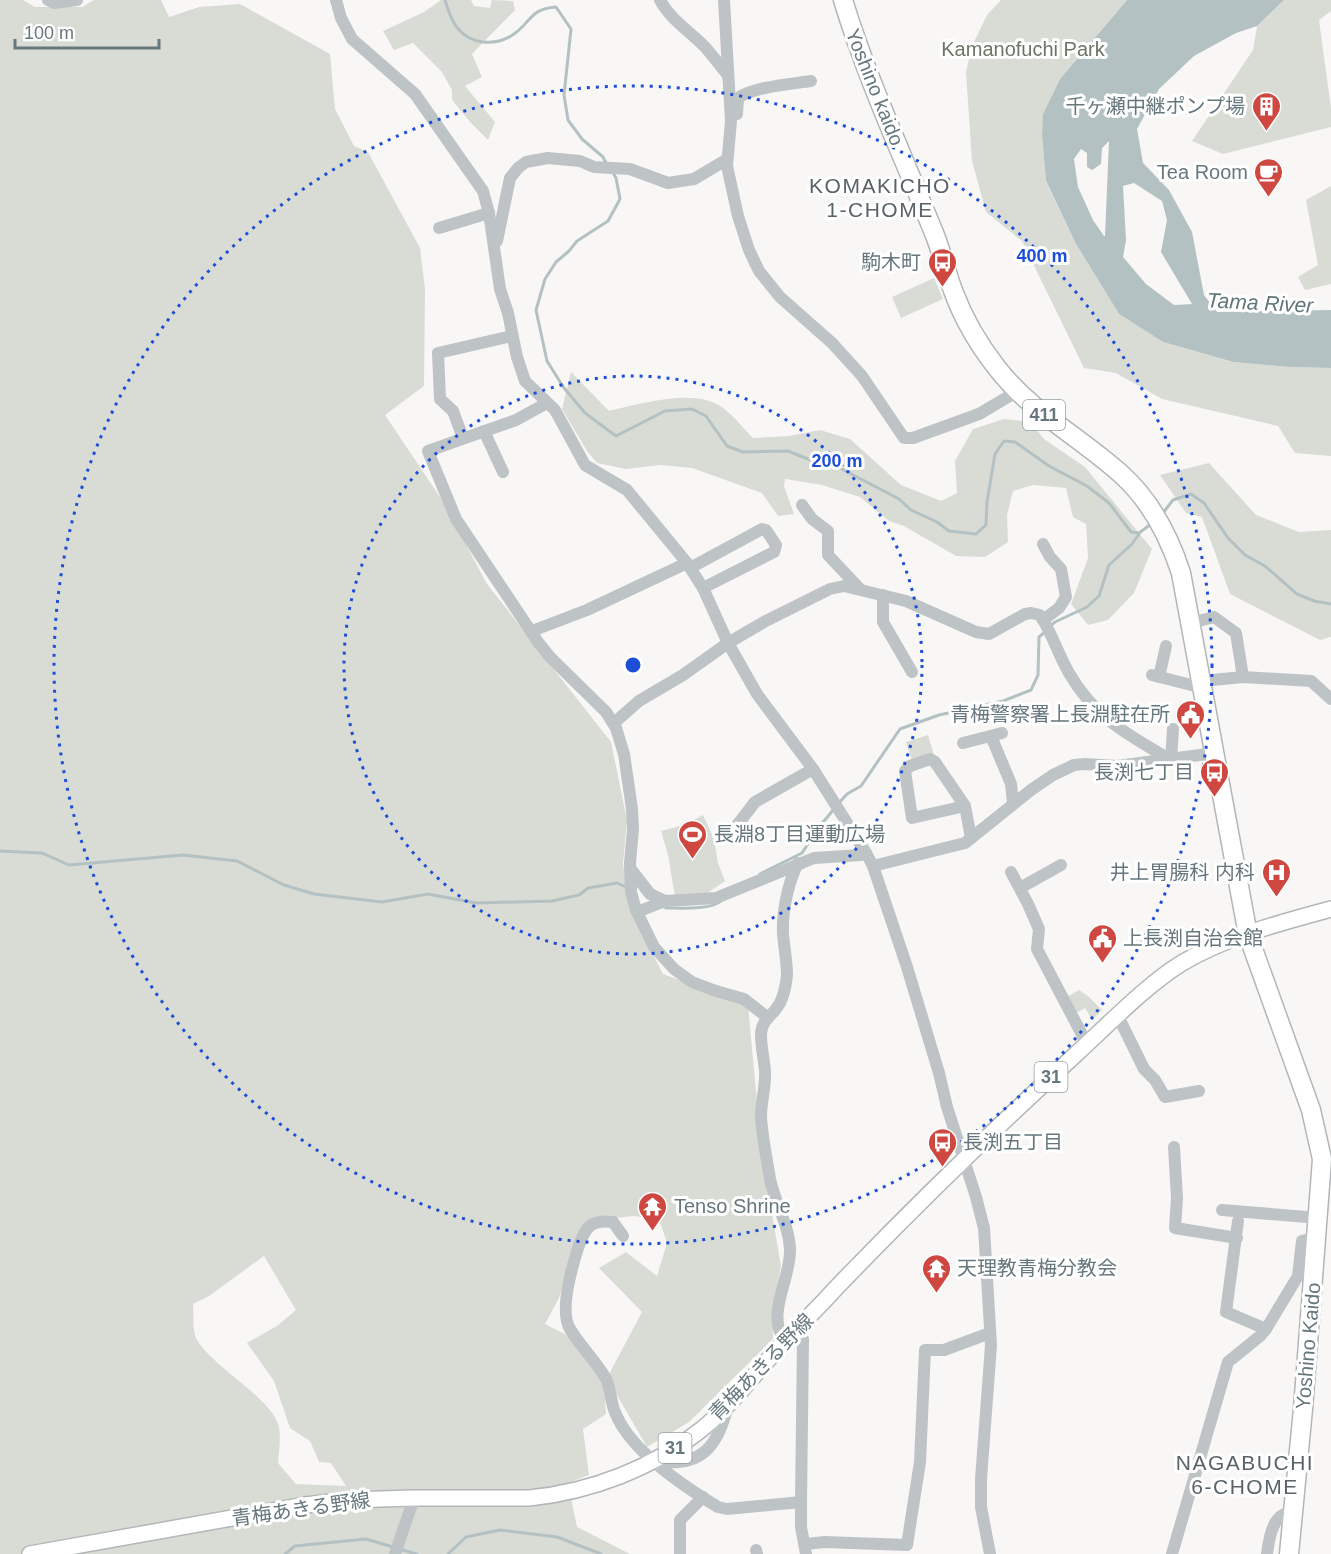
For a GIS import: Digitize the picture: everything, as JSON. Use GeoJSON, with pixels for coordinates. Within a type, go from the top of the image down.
{"type":"FeatureCollection","features":[{"type":"Feature","properties":{"kind":"highway","name":"Yoshino kaido"},"geometry":{"type":"LineString","coordinates":[[843,0],[868,71],[935,236],[962,311],[988,356],[1018,391],[1041,412],[1116,470],[1145,501],[1164,532],[1181,573],[1248,935]]}},
{"type":"Feature","properties":{"kind":"highway","name":"Yoshino Kaido"},"geometry":{"type":"LineString","coordinates":[[1248,935],[1311,1110],[1326,1159],[1318,1218],[1289,1554]]}},
{"type":"Feature","properties":{"kind":"main road","name":"青梅あきる野線"},"geometry":{"type":"LineString","coordinates":[[30,1554],[305,1504],[414,1497],[529,1498],[555,1495],[592,1486],[651,1461],[681,1445],[728,1406],[785,1341],[963,1161],[1156,982],[1182,963],[1208,950],[1331,909]]}},
{"type":"Feature","properties":{"kind":"street"},"geometry":{"type":"LineString","coordinates":[[48,0],[54,3],[77,0]]}},
{"type":"Feature","properties":{"kind":"street"},"geometry":{"type":"LineString","coordinates":[[336,0],[341,18],[352,39],[415,94],[483,191],[489,213],[500,289],[525,381],[555,410],[585,465],[627,490],[689,566],[703,588],[728,643],[757,694],[813,770],[873,866],[939,1073],[984,1228],[990,1355],[981,1507],[990,1554]]}},
{"type":"Feature","properties":{"kind":"street"},"geometry":{"type":"LineString","coordinates":[[660,0],[663,7],[703,45],[728,75]]}},
{"type":"Feature","properties":{"kind":"street"},"geometry":{"type":"LineString","coordinates":[[724,0],[731,121],[726,160],[738,216],[749,250],[759,271],[780,297],[843,354],[874,392],[904,438],[913,438],[979,414],[1018,391]]}},
{"type":"Feature","properties":{"kind":"street"},"geometry":{"type":"LineString","coordinates":[[728,146],[733,141],[738,98],[744,94],[776,85],[811,81]]}},
{"type":"Feature","properties":{"kind":"street"},"geometry":{"type":"LineString","coordinates":[[495,251],[510,178],[526,162],[548,158],[580,161],[594,167],[630,169],[668,183],[678,183],[694,179],[726,160]]}},
{"type":"Feature","properties":{"kind":"street"},"geometry":{"type":"LineString","coordinates":[[439,228],[489,213]]}},
{"type":"Feature","properties":{"kind":"street"},"geometry":{"type":"LineString","coordinates":[[463,438],[453,411],[440,399],[438,353],[512,336]]}},
{"type":"Feature","properties":{"kind":"street"},"geometry":{"type":"LineString","coordinates":[[547,403],[516,420],[428,451],[456,519],[532,631],[550,657],[614,723],[624,754],[632,809],[631,887],[637,912],[654,947],[674,969],[700,985],[744,999],[767,1017]]}},
{"type":"Feature","properties":{"kind":"street"},"geometry":{"type":"LineString","coordinates":[[484,431],[503,472]]}},
{"type":"Feature","properties":{"kind":"street"},"geometry":{"type":"LineString","coordinates":[[802,506],[812,519],[828,531],[828,555],[860,589]]}},
{"type":"Feature","properties":{"kind":"street"},"geometry":{"type":"LineString","coordinates":[[532,631],[588,610],[689,566],[762,529],[766,530],[776,545],[774,552],[703,588]]}},
{"type":"Feature","properties":{"kind":"street"},"geometry":{"type":"LineString","coordinates":[[1043,544],[1050,557],[1061,569],[1066,597],[1046,623]]}},
{"type":"Feature","properties":{"kind":"street"},"geometry":{"type":"LineString","coordinates":[[614,723],[639,701],[683,675],[728,643],[830,589],[844,586],[906,601],[982,633],[989,634],[1025,614],[1040,615],[1070,674],[1098,711],[1115,727],[1171,759]]}},
{"type":"Feature","properties":{"kind":"street"},"geometry":{"type":"LineString","coordinates":[[883,595],[883,622],[912,672]]}},
{"type":"Feature","properties":{"kind":"street"},"geometry":{"type":"LineString","coordinates":[[1191,623],[1214,617],[1236,633],[1243,677]]}},
{"type":"Feature","properties":{"kind":"street"},"geometry":{"type":"LineString","coordinates":[[1166,645],[1156,676],[1203,685],[1243,677],[1311,681],[1331,699]]}},
{"type":"Feature","properties":{"kind":"street"},"geometry":{"type":"LineString","coordinates":[[1171,759],[1173,729]]}},
{"type":"Feature","properties":{"kind":"street"},"geometry":{"type":"LineString","coordinates":[[963,743],[996,735],[1011,784],[1013,803]]}},
{"type":"Feature","properties":{"kind":"street"},"geometry":{"type":"LineString","coordinates":[[873,866],[965,843],[1013,803],[1074,765],[1117,766],[1215,753]]}},
{"type":"Feature","properties":{"kind":"street"},"geometry":{"type":"LineString","coordinates":[[965,806],[912,818],[905,771],[910,766],[930,759],[935,762],[965,806],[971,838]]}},
{"type":"Feature","properties":{"kind":"street"},"geometry":{"type":"LineString","coordinates":[[731,833],[755,802],[813,770]]}},
{"type":"Feature","properties":{"kind":"street"},"geometry":{"type":"LineString","coordinates":[[637,912],[660,903],[717,897],[814,858],[866,853]]}},
{"type":"Feature","properties":{"kind":"street"},"geometry":{"type":"LineString","coordinates":[[785,1341],[778,1332],[777,1309],[790,1260],[790,1247],[771,1180],[761,1117],[765,1083],[761,1028],[767,1017],[776,1010],[785,990],[787,975],[784,914],[792,874],[798,863]]}},
{"type":"Feature","properties":{"kind":"street"},"geometry":{"type":"LineString","coordinates":[[1020,888],[1061,865]]}},
{"type":"Feature","properties":{"kind":"street"},"geometry":{"type":"LineString","coordinates":[[630,867],[650,894],[660,903]]}},
{"type":"Feature","properties":{"kind":"street"},"geometry":{"type":"LineString","coordinates":[[1011,872],[1039,928],[1038,949],[1087,1044]]}},
{"type":"Feature","properties":{"kind":"street"},"geometry":{"type":"LineString","coordinates":[[1118,1016],[1144,1069],[1155,1080],[1165,1097],[1199,1091]]}},
{"type":"Feature","properties":{"kind":"street"},"geometry":{"type":"LineString","coordinates":[[1174,1147],[1178,1198],[1175,1228],[1237,1238]]}},
{"type":"Feature","properties":{"kind":"street"},"geometry":{"type":"LineString","coordinates":[[1222,1210],[1318,1218]]}},
{"type":"Feature","properties":{"kind":"street"},"geometry":{"type":"LineString","coordinates":[[623,1236],[613,1222],[603,1221],[588,1226],[572,1267],[565,1312],[568,1327],[606,1378],[615,1413],[629,1436],[651,1461],[718,1507],[727,1509],[801,1502]]}},
{"type":"Feature","properties":{"kind":"street"},"geometry":{"type":"LineString","coordinates":[[1238,1221],[1226,1312],[1266,1329]]}},
{"type":"Feature","properties":{"kind":"street"},"geometry":{"type":"LineString","coordinates":[[1172,1554],[1228,1362],[1266,1329],[1298,1276],[1302,1241],[1317,1238]]}},
{"type":"Feature","properties":{"kind":"street"},"geometry":{"type":"LineString","coordinates":[[798,1329],[803,1339],[801,1527],[806,1549],[825,1542],[907,1545],[920,1462],[925,1350],[944,1350],[990,1333]]}},
{"type":"Feature","properties":{"kind":"street"},"geometry":{"type":"LineString","coordinates":[[395,1554],[414,1497]]}},
{"type":"Feature","properties":{"kind":"street"},"geometry":{"type":"LineString","coordinates":[[680,1554],[680,1520],[703,1497]]}},
{"type":"Feature","properties":{"kind":"street"},"geometry":{"type":"LineString","coordinates":[[1267,1554],[1273,1530],[1281,1515],[1285,1512],[1293,1513]]}},
{"type":"Feature","properties":{"kind":"green space"},"geometry":{"type":"Polygon","coordinates":[[[0,0],[23,0],[35,7],[82,7],[94,0],[161,0],[169,17],[199,7],[240,4],[330,54],[335,109],[354,146],[368,152],[420,248],[425,289],[424,386],[385,415],[442,500],[487,584],[611,742],[627,820],[623,864],[632,913],[663,974],[748,1005],[762,1156],[781,1266],[773,1312],[773,1339],[689,1422],[647,1447],[607,1378],[642,1312],[599,1268],[626,1252],[657,1276],[667,1243],[659,1219],[633,1216],[589,1221],[576,1244],[559,1298],[545,1324],[565,1334],[603,1368],[606,1414],[583,1429],[589,1475],[568,1483],[577,1527],[630,1554],[0,1554],[0,0]],[[264,1256],[209,1296],[193,1304],[194,1332],[205,1351],[255,1395],[274,1416],[280,1431],[278,1463],[296,1484],[346,1486],[331,1463],[319,1462],[310,1441],[290,1428],[274,1381],[247,1343],[277,1326],[296,1310],[264,1256]]]}},
{"type":"Feature","properties":{"kind":"green space"},"geometry":{"type":"Polygon","coordinates":[[[441,0],[471,0],[474,6],[490,8],[492,0],[513,1],[515,10],[472,54],[482,77],[465,86],[495,122],[488,140],[452,100],[452,90],[442,72],[413,43],[394,50],[383,31],[424,12],[441,0]]]}},
{"type":"Feature","properties":{"kind":"green space","name":"Kamanofuchi Park"},"geometry":{"type":"Polygon","coordinates":[[[1001,0],[1127,0],[1060,79],[1043,114],[1042,135],[1046,182],[1076,244],[1119,314],[1163,342],[1232,362],[1331,368],[1331,456],[1295,453],[1278,426],[1162,399],[1116,373],[1084,368],[1022,241],[986,212],[972,161],[966,72],[972,46],[987,15],[1001,0]]]}},
{"type":"Feature","properties":{"kind":"green space"},"geometry":{"type":"Polygon","coordinates":[[[1284,0],[1331,0],[1331,11],[1319,20],[1331,108],[1331,127],[1223,154],[1192,141],[1253,50],[1257,26],[1284,0]]]}},
{"type":"Feature","properties":{"kind":"green space"},"geometry":{"type":"Polygon","coordinates":[[[1331,186],[1331,284],[1305,290],[1298,277],[1318,265],[1306,200],[1331,186]]]}},
{"type":"Feature","properties":{"kind":"green space"},"geometry":{"type":"Polygon","coordinates":[[[934,278],[943,299],[901,318],[892,297],[934,278]]]}},
{"type":"Feature","properties":{"kind":"green space"},"geometry":{"type":"Polygon","coordinates":[[[571,372],[609,411],[652,401],[698,399],[712,402],[723,408],[753,438],[789,436],[820,430],[850,439],[901,485],[941,501],[957,493],[955,461],[973,429],[1004,419],[1022,421],[1085,467],[1152,549],[1134,593],[1108,620],[1088,625],[1071,604],[1088,558],[1086,524],[1073,517],[1066,488],[1033,485],[1013,491],[1007,515],[1008,542],[985,557],[956,556],[904,526],[889,521],[860,497],[822,485],[785,479],[784,486],[794,514],[778,516],[762,493],[692,468],[660,465],[626,469],[597,463],[587,451],[562,409],[571,372]]]}},
{"type":"Feature","properties":{"kind":"green space"},"geometry":{"type":"Polygon","coordinates":[[[1209,463],[1256,515],[1299,532],[1331,530],[1331,637],[1320,640],[1230,594],[1202,517],[1186,513],[1160,475],[1209,463]]]}},
{"type":"Feature","properties":{"kind":"green space"},"geometry":{"type":"Polygon","coordinates":[[[928,735],[934,755],[912,761],[906,742],[928,735]]]}},
{"type":"Feature","properties":{"kind":"green space","name":"長淵8丁目運動広場"},"geometry":{"type":"Polygon","coordinates":[[[703,815],[714,839],[718,863],[725,881],[703,896],[675,897],[668,855],[661,831],[684,825],[703,815]]]}},
{"type":"Feature","properties":{"kind":"green space"},"geometry":{"type":"Polygon","coordinates":[[[1079,990],[1102,1010],[1092,1020],[1085,1008],[1076,1013],[1067,997],[1079,990]]]}},
{"type":"Feature","properties":{"kind":"shaded area"},"geometry":{"type":"Polygon","coordinates":[[[1127,0],[1284,0],[1257,26],[1236,33],[1194,56],[1159,89],[1137,129],[1143,163],[1169,190],[1192,232],[1204,295],[1217,312],[1331,310],[1331,368],[1233,362],[1163,342],[1119,314],[1076,244],[1046,181],[1042,135],[1043,114],[1060,79],[1127,0]],[[1109,141],[1102,148],[1101,164],[1092,170],[1087,167],[1087,153],[1081,149],[1074,159],[1078,187],[1093,220],[1104,236],[1105,236],[1109,141]],[[1134,183],[1123,186],[1126,240],[1123,257],[1146,284],[1174,305],[1192,304],[1161,252],[1167,220],[1162,201],[1134,183]]]}},
{"type":"Feature","properties":{"kind":"waterway"},"geometry":{"type":"LineString","coordinates":[[445,0],[452,20],[461,32],[483,42],[507,38],[536,13],[556,7],[571,29],[564,95],[568,120],[582,139],[603,157],[606,163]]}},
{"type":"Feature","properties":{"kind":"waterway"},"geometry":{"type":"LineString","coordinates":[[612,171],[616,178],[620,199],[608,221],[577,241],[556,262],[545,279],[536,310],[547,361],[564,388],[585,413],[616,436],[665,411],[692,409],[706,416],[727,446],[743,452],[788,451],[813,461],[838,467],[899,499],[911,510],[937,522],[949,531],[976,534],[986,525],[987,502],[995,454],[1004,441],[1015,442],[1049,466],[1087,486],[1109,503],[1131,532],[1139,533],[1151,524]]}},
{"type":"Feature","properties":{"kind":"waterway"},"geometry":{"type":"LineString","coordinates":[[1163,513],[1173,500],[1191,494],[1204,503],[1228,538],[1245,555],[1265,566],[1297,594],[1314,601],[1331,604]]}},
{"type":"Feature","properties":{"kind":"waterway"},"geometry":{"type":"LineString","coordinates":[[1050,626],[1087,607],[1099,596],[1109,565],[1132,544],[1139,534]]}},
{"type":"Feature","properties":{"kind":"waterway"},"geometry":{"type":"LineString","coordinates":[[838,804],[847,794],[861,786],[900,729],[939,715],[1003,701],[1031,690],[1038,675],[1039,637],[1046,631]]}},
{"type":"Feature","properties":{"kind":"waterway"},"geometry":{"type":"LineString","coordinates":[[760,874],[802,853],[834,809]]}},
{"type":"Feature","properties":{"kind":"waterway"},"geometry":{"type":"LineString","coordinates":[[0,851],[42,853],[69,865],[183,855],[237,861],[284,885],[314,894],[382,902],[428,894],[476,903],[552,901],[579,895],[588,888],[617,883],[626,887]]}},
{"type":"Feature","properties":{"kind":"waterway"},"geometry":{"type":"LineString","coordinates":[[664,907],[703,907],[721,901]]}},
{"type":"Feature","properties":{"kind":"waterway"},"geometry":{"type":"LineString","coordinates":[[448,1554],[466,1537],[500,1530],[557,1537],[601,1554]]}},
{"type":"Feature","properties":{"kind":"waterway"},"geometry":{"type":"LineString","coordinates":[[285,1554],[295,1546],[366,1539],[393,1547]]}},
{"type":"Feature","properties":{"kind":"waterway"},"geometry":{"type":"LineString","coordinates":[[399,1549],[417,1554]]}},
{"type":"Feature","properties":{"kind":"place","name":"千ヶ瀬中継ポンプ場"},"geometry":{"type":"Point","coordinates":[1266,132]}},
{"type":"Feature","properties":{"kind":"place","name":"Tea Room"},"geometry":{"type":"Point","coordinates":[1269,198]}},
{"type":"Feature","properties":{"kind":"place","name":"駒木町"},"geometry":{"type":"Point","coordinates":[942,288]}},
{"type":"Feature","properties":{"kind":"place","name":"青梅警察署上長淵駐在所"},"geometry":{"type":"Point","coordinates":[1191,740]}},
{"type":"Feature","properties":{"kind":"place","name":"長渕七丁目"},"geometry":{"type":"Point","coordinates":[1215,798]}},
{"type":"Feature","properties":{"kind":"place","name":"長淵8丁目運動広場"},"geometry":{"type":"Point","coordinates":[693,860]}},
{"type":"Feature","properties":{"kind":"place","name":"井上胃腸科 内科"},"geometry":{"type":"Point","coordinates":[1276,898]}},
{"type":"Feature","properties":{"kind":"place","name":"上長渕自治会館"},"geometry":{"type":"Point","coordinates":[1102,964]}},
{"type":"Feature","properties":{"kind":"place","name":"長渕五丁目"},"geometry":{"type":"Point","coordinates":[942,1168]}},
{"type":"Feature","properties":{"kind":"place","name":"Tenso Shrine"},"geometry":{"type":"Point","coordinates":[653,1232]}},
{"type":"Feature","properties":{"kind":"place","name":"天理教青梅分教会"},"geometry":{"type":"Point","coordinates":[936,1294]}},
{"type":"Feature","properties":{"kind":"district","name":"KOMAKICHO 1-CHOME"},"geometry":{"type":"Point","coordinates":[880,198]}},
{"type":"Feature","properties":{"kind":"district","name":"NAGABUCHI 6-CHOME"},"geometry":{"type":"Point","coordinates":[1245,1475]}},
{"type":"Feature","properties":{"kind":"water label","name":"Tama River"},"geometry":{"type":"Point","coordinates":[1260,303]}}]}
